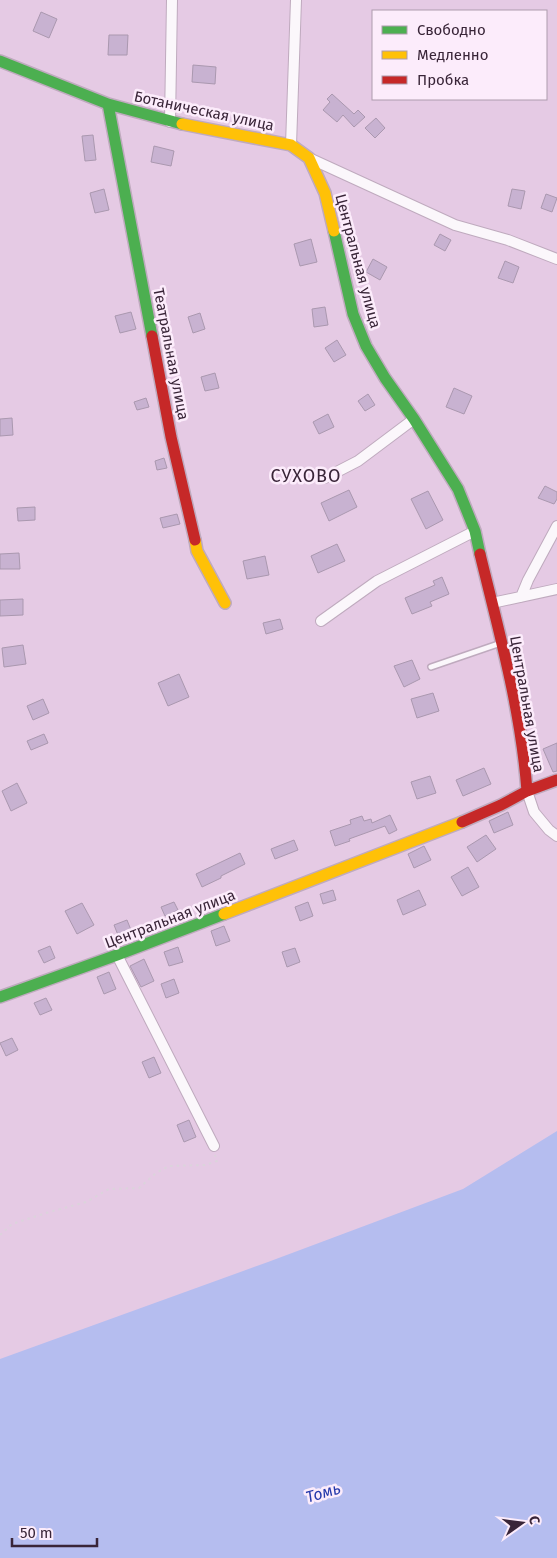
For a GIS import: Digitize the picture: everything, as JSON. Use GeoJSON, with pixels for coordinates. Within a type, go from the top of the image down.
{"type":"FeatureCollection","features":[{"type":"Feature","properties":{"kind":"street"},"geometry":{"type":"LineString","coordinates":[[170,122],[172,0]]}},
{"type":"Feature","properties":{"kind":"street","name":"Ботаническая улица"},"geometry":{"type":"LineString","coordinates":[[291,145],[296,0]]}},
{"type":"Feature","properties":{"kind":"street","name":"Ботаническая улица"},"geometry":{"type":"LineString","coordinates":[[0,61],[108,104],[170,122],[291,145],[309,158]]}},
{"type":"Feature","properties":{"kind":"street","name":"Театральная улица"},"geometry":{"type":"LineString","coordinates":[[108,104],[171,437],[197,551],[225,603]]}},
{"type":"Feature","properties":{"kind":"street"},"geometry":{"type":"LineString","coordinates":[[309,158],[455,225],[508,240],[557,259]]}},
{"type":"Feature","properties":{"kind":"street","name":"Центральная улица"},"geometry":{"type":"LineString","coordinates":[[0,998],[458,824],[527,791],[525,765],[513,692],[475,530],[458,489],[366,346],[353,314],[325,193],[309,158]]}},
{"type":"Feature","properties":{"kind":"street"},"geometry":{"type":"LineString","coordinates":[[325,478],[358,461],[414,419]]}},
{"type":"Feature","properties":{"kind":"street"},"geometry":{"type":"LineString","coordinates":[[521,597],[557,526]]}},
{"type":"Feature","properties":{"kind":"street"},"geometry":{"type":"LineString","coordinates":[[320,621],[377,581],[475,530]]}},
{"type":"Feature","properties":{"kind":"street"},"geometry":{"type":"LineString","coordinates":[[492,603],[557,589]]}},
{"type":"Feature","properties":{"kind":"street"},"geometry":{"type":"LineString","coordinates":[[557,780],[527,791],[534,812],[549,830],[557,836]]}},
{"type":"Feature","properties":{"kind":"street"},"geometry":{"type":"LineString","coordinates":[[117,955],[214,1146]]}},
{"type":"Feature","properties":{"kind":"lane"},"geometry":{"type":"LineString","coordinates":[[432,667],[502,643]]}},
{"type":"Feature","properties":{"kind":"path"},"geometry":{"type":"LineString","coordinates":[[0,1235],[12,1224],[86,1202],[109,1190],[139,1188],[156,1172],[168,1166],[205,1165],[217,1161],[214,1146]]}},
{"type":"Feature","properties":{"kind":"water","name":"Томь"},"geometry":{"type":"Polygon","coordinates":[[[557,1131],[557,1558],[0,1558],[0,1359],[463,1189],[557,1131]]]}},
{"type":"Feature","properties":{"kind":"building"},"geometry":{"type":"Polygon","coordinates":[[[41,12],[57,19],[49,38],[33,31],[41,12]]]}},
{"type":"Feature","properties":{"kind":"building"},"geometry":{"type":"Polygon","coordinates":[[[109,35],[128,35],[127,55],[108,55],[109,35]]]}},
{"type":"Feature","properties":{"kind":"building"},"geometry":{"type":"Polygon","coordinates":[[[193,65],[216,67],[215,84],[192,82],[193,65]]]}},
{"type":"Feature","properties":{"kind":"building"},"geometry":{"type":"Polygon","coordinates":[[[332,94],[354,114],[358,110],[365,117],[354,127],[343,115],[337,122],[323,110],[330,102],[327,99],[332,94]]]}},
{"type":"Feature","properties":{"kind":"building"},"geometry":{"type":"Polygon","coordinates":[[[376,118],[385,128],[375,138],[365,128],[376,118]]]}},
{"type":"Feature","properties":{"kind":"building"},"geometry":{"type":"Polygon","coordinates":[[[93,135],[96,160],[85,161],[82,136],[93,135]]]}},
{"type":"Feature","properties":{"kind":"building"},"geometry":{"type":"Polygon","coordinates":[[[154,146],[174,151],[171,166],[151,162],[154,146]]]}},
{"type":"Feature","properties":{"kind":"building"},"geometry":{"type":"Polygon","coordinates":[[[104,189],[109,210],[95,213],[90,193],[104,189]]]}},
{"type":"Feature","properties":{"kind":"building"},"geometry":{"type":"Polygon","coordinates":[[[512,189],[525,191],[521,209],[508,206],[512,189]]]}},
{"type":"Feature","properties":{"kind":"building"},"geometry":{"type":"Polygon","coordinates":[[[546,194],[557,198],[552,212],[541,208],[546,194]]]}},
{"type":"Feature","properties":{"kind":"building"},"geometry":{"type":"Polygon","coordinates":[[[440,234],[451,240],[445,251],[434,245],[440,234]]]}},
{"type":"Feature","properties":{"kind":"building"},"geometry":{"type":"Polygon","coordinates":[[[311,239],[317,262],[300,266],[294,244],[311,239]]]}},
{"type":"Feature","properties":{"kind":"building"},"geometry":{"type":"Polygon","coordinates":[[[373,259],[387,267],[380,280],[366,272],[373,259]]]}},
{"type":"Feature","properties":{"kind":"building"},"geometry":{"type":"Polygon","coordinates":[[[505,261],[519,267],[513,283],[498,278],[505,261]]]}},
{"type":"Feature","properties":{"kind":"building"},"geometry":{"type":"Polygon","coordinates":[[[325,307],[328,325],[314,327],[312,309],[325,307]]]}},
{"type":"Feature","properties":{"kind":"building"},"geometry":{"type":"Polygon","coordinates":[[[131,312],[136,329],[120,333],[115,316],[131,312]]]}},
{"type":"Feature","properties":{"kind":"building"},"geometry":{"type":"Polygon","coordinates":[[[200,313],[205,329],[193,333],[188,317],[200,313]]]}},
{"type":"Feature","properties":{"kind":"building"},"geometry":{"type":"Polygon","coordinates":[[[337,340],[346,355],[334,362],[325,348],[337,340]]]}},
{"type":"Feature","properties":{"kind":"building"},"geometry":{"type":"Polygon","coordinates":[[[215,373],[219,388],[205,391],[201,377],[215,373]]]}},
{"type":"Feature","properties":{"kind":"building"},"geometry":{"type":"Polygon","coordinates":[[[454,388],[472,396],[464,414],[446,407],[454,388]]]}},
{"type":"Feature","properties":{"kind":"building"},"geometry":{"type":"Polygon","coordinates":[[[368,394],[375,405],[365,411],[358,401],[368,394]]]}},
{"type":"Feature","properties":{"kind":"building"},"geometry":{"type":"Polygon","coordinates":[[[146,398],[149,407],[137,410],[134,402],[146,398]]]}},
{"type":"Feature","properties":{"kind":"building"},"geometry":{"type":"Polygon","coordinates":[[[328,414],[334,427],[319,434],[313,422],[328,414]]]}},
{"type":"Feature","properties":{"kind":"building"},"geometry":{"type":"Polygon","coordinates":[[[12,418],[13,435],[0,436],[0,419],[12,418]]]}},
{"type":"Feature","properties":{"kind":"building"},"geometry":{"type":"Polygon","coordinates":[[[164,458],[167,468],[157,470],[155,461],[164,458]]]}},
{"type":"Feature","properties":{"kind":"building"},"geometry":{"type":"Polygon","coordinates":[[[545,486],[557,492],[557,499],[554,504],[538,498],[545,486]]]}},
{"type":"Feature","properties":{"kind":"building"},"geometry":{"type":"Polygon","coordinates":[[[349,490],[357,507],[329,521],[321,503],[349,490]]]}},
{"type":"Feature","properties":{"kind":"building"},"geometry":{"type":"Polygon","coordinates":[[[428,491],[443,520],[426,529],[411,499],[428,491]]]}},
{"type":"Feature","properties":{"kind":"building"},"geometry":{"type":"Polygon","coordinates":[[[35,507],[35,520],[18,521],[17,508],[35,507]]]}},
{"type":"Feature","properties":{"kind":"building"},"geometry":{"type":"Polygon","coordinates":[[[177,514],[180,524],[163,528],[160,518],[177,514]]]}},
{"type":"Feature","properties":{"kind":"building"},"geometry":{"type":"Polygon","coordinates":[[[337,544],[345,561],[318,573],[311,556],[337,544]]]}},
{"type":"Feature","properties":{"kind":"building"},"geometry":{"type":"Polygon","coordinates":[[[19,553],[20,569],[0,569],[0,554],[19,553]]]}},
{"type":"Feature","properties":{"kind":"building"},"geometry":{"type":"Polygon","coordinates":[[[265,556],[269,575],[247,579],[243,561],[265,556]]]}},
{"type":"Feature","properties":{"kind":"building"},"geometry":{"type":"Polygon","coordinates":[[[442,577],[449,594],[430,602],[432,606],[412,614],[405,598],[435,585],[433,581],[442,577]]]}},
{"type":"Feature","properties":{"kind":"building"},"geometry":{"type":"Polygon","coordinates":[[[23,599],[23,615],[0,616],[0,600],[23,599]]]}},
{"type":"Feature","properties":{"kind":"building"},"geometry":{"type":"Polygon","coordinates":[[[280,619],[283,629],[266,634],[263,623],[280,619]]]}},
{"type":"Feature","properties":{"kind":"building"},"geometry":{"type":"Polygon","coordinates":[[[23,645],[26,664],[4,667],[2,648],[23,645]]]}},
{"type":"Feature","properties":{"kind":"building"},"geometry":{"type":"Polygon","coordinates":[[[412,660],[420,679],[404,687],[394,666],[412,660]]]}},
{"type":"Feature","properties":{"kind":"building"},"geometry":{"type":"Polygon","coordinates":[[[179,674],[189,697],[168,706],[158,683],[179,674]]]}},
{"type":"Feature","properties":{"kind":"building"},"geometry":{"type":"Polygon","coordinates":[[[433,693],[439,711],[417,718],[411,699],[433,693]]]}},
{"type":"Feature","properties":{"kind":"building"},"geometry":{"type":"Polygon","coordinates":[[[43,699],[49,713],[33,720],[27,706],[43,699]]]}},
{"type":"Feature","properties":{"kind":"building"},"geometry":{"type":"Polygon","coordinates":[[[44,734],[48,743],[31,750],[27,741],[44,734]]]}},
{"type":"Feature","properties":{"kind":"building"},"geometry":{"type":"Polygon","coordinates":[[[557,743],[557,771],[553,772],[543,749],[557,743]]]}},
{"type":"Feature","properties":{"kind":"building"},"geometry":{"type":"Polygon","coordinates":[[[484,768],[491,784],[463,796],[456,780],[484,768]]]}},
{"type":"Feature","properties":{"kind":"building"},"geometry":{"type":"Polygon","coordinates":[[[430,776],[436,793],[417,799],[411,782],[430,776]]]}},
{"type":"Feature","properties":{"kind":"building"},"geometry":{"type":"Polygon","coordinates":[[[17,783],[27,803],[11,811],[2,791],[17,783]]]}},
{"type":"Feature","properties":{"kind":"building"},"geometry":{"type":"Polygon","coordinates":[[[508,812],[513,825],[494,833],[489,821],[508,812]]]}},
{"type":"Feature","properties":{"kind":"building"},"geometry":{"type":"Polygon","coordinates":[[[390,815],[397,830],[389,834],[385,826],[335,846],[330,831],[351,824],[350,820],[362,816],[364,821],[371,819],[372,823],[390,815]]]}},
{"type":"Feature","properties":{"kind":"building"},"geometry":{"type":"Polygon","coordinates":[[[486,835],[496,849],[477,862],[467,847],[486,835]]]}},
{"type":"Feature","properties":{"kind":"building"},"geometry":{"type":"Polygon","coordinates":[[[294,840],[298,850],[275,859],[271,849],[294,840]]]}},
{"type":"Feature","properties":{"kind":"building"},"geometry":{"type":"Polygon","coordinates":[[[424,846],[431,860],[414,868],[408,854],[424,846]]]}},
{"type":"Feature","properties":{"kind":"building"},"geometry":{"type":"Polygon","coordinates":[[[240,853],[245,864],[202,887],[196,874],[240,853]]]}},
{"type":"Feature","properties":{"kind":"building"},"geometry":{"type":"Polygon","coordinates":[[[468,867],[479,887],[462,896],[451,877],[468,867]]]}},
{"type":"Feature","properties":{"kind":"building"},"geometry":{"type":"Polygon","coordinates":[[[333,890],[336,900],[323,904],[320,894],[333,890]]]}},
{"type":"Feature","properties":{"kind":"building"},"geometry":{"type":"Polygon","coordinates":[[[419,890],[426,905],[403,915],[397,900],[419,890]]]}},
{"type":"Feature","properties":{"kind":"building"},"geometry":{"type":"Polygon","coordinates":[[[174,902],[178,910],[165,916],[161,907],[174,902]]]}},
{"type":"Feature","properties":{"kind":"building"},"geometry":{"type":"Polygon","coordinates":[[[308,902],[313,916],[300,921],[295,907],[308,902]]]}},
{"type":"Feature","properties":{"kind":"building"},"geometry":{"type":"Polygon","coordinates":[[[82,903],[94,925],[77,934],[65,911],[82,903]]]}},
{"type":"Feature","properties":{"kind":"building"},"geometry":{"type":"Polygon","coordinates":[[[127,920],[131,930],[118,935],[114,925],[127,920]]]}},
{"type":"Feature","properties":{"kind":"building"},"geometry":{"type":"Polygon","coordinates":[[[224,926],[230,941],[216,946],[211,931],[224,926]]]}},
{"type":"Feature","properties":{"kind":"building"},"geometry":{"type":"Polygon","coordinates":[[[50,946],[55,958],[44,963],[38,951],[50,946]]]}},
{"type":"Feature","properties":{"kind":"building"},"geometry":{"type":"Polygon","coordinates":[[[178,947],[183,962],[169,966],[164,952],[178,947]]]}},
{"type":"Feature","properties":{"kind":"building"},"geometry":{"type":"Polygon","coordinates":[[[295,948],[300,962],[287,967],[282,952],[295,948]]]}},
{"type":"Feature","properties":{"kind":"building"},"geometry":{"type":"Polygon","coordinates":[[[144,959],[154,981],[141,987],[130,966],[144,959]]]}},
{"type":"Feature","properties":{"kind":"building"},"geometry":{"type":"Polygon","coordinates":[[[109,972],[116,989],[104,994],[97,977],[109,972]]]}},
{"type":"Feature","properties":{"kind":"building"},"geometry":{"type":"Polygon","coordinates":[[[174,979],[179,993],[166,998],[161,984],[174,979]]]}},
{"type":"Feature","properties":{"kind":"building"},"geometry":{"type":"Polygon","coordinates":[[[46,998],[52,1010],[40,1015],[34,1003],[46,998]]]}},
{"type":"Feature","properties":{"kind":"building"},"geometry":{"type":"Polygon","coordinates":[[[12,1038],[18,1050],[6,1056],[0,1043],[12,1038]]]}},
{"type":"Feature","properties":{"kind":"building"},"geometry":{"type":"Polygon","coordinates":[[[154,1057],[161,1073],[149,1078],[142,1062],[154,1057]]]}},
{"type":"Feature","properties":{"kind":"building"},"geometry":{"type":"Polygon","coordinates":[[[189,1120],[196,1137],[184,1142],[177,1125],[189,1120]]]}},
{"type":"Feature","properties":{"kind":"traffic: fast"},"geometry":{"type":"LineString","coordinates":[[0,61],[108,104],[182,124]]}},
{"type":"Feature","properties":{"kind":"traffic: fast"},"geometry":{"type":"LineString","coordinates":[[108,104],[152,336]]}},
{"type":"Feature","properties":{"kind":"traffic: fast"},"geometry":{"type":"LineString","coordinates":[[334,231],[353,314],[366,346],[458,489],[475,531],[480,554]]}},
{"type":"Feature","properties":{"kind":"traffic: fast"},"geometry":{"type":"LineString","coordinates":[[0,997],[224,914]]}},
{"type":"Feature","properties":{"kind":"traffic: slow"},"geometry":{"type":"LineString","coordinates":[[182,124],[291,145],[309,158],[325,193],[334,231]]}},
{"type":"Feature","properties":{"kind":"traffic: slow"},"geometry":{"type":"LineString","coordinates":[[195,540],[197,551],[225,603]]}},
{"type":"Feature","properties":{"kind":"traffic: slow"},"geometry":{"type":"LineString","coordinates":[[224,914],[462,822]]}},
{"type":"Feature","properties":{"kind":"traffic: jam"},"geometry":{"type":"LineString","coordinates":[[152,336],[171,437],[195,540]]}},
{"type":"Feature","properties":{"kind":"traffic: jam"},"geometry":{"type":"LineString","coordinates":[[480,554],[515,701],[527,791]]}},
{"type":"Feature","properties":{"kind":"traffic: jam"},"geometry":{"type":"LineString","coordinates":[[462,822],[527,791],[557,780]]}},
{"type":"Feature","properties":{"kind":"district","name":"СУХОВО"},"geometry":{"type":"Point","coordinates":[306,476]}}]}
